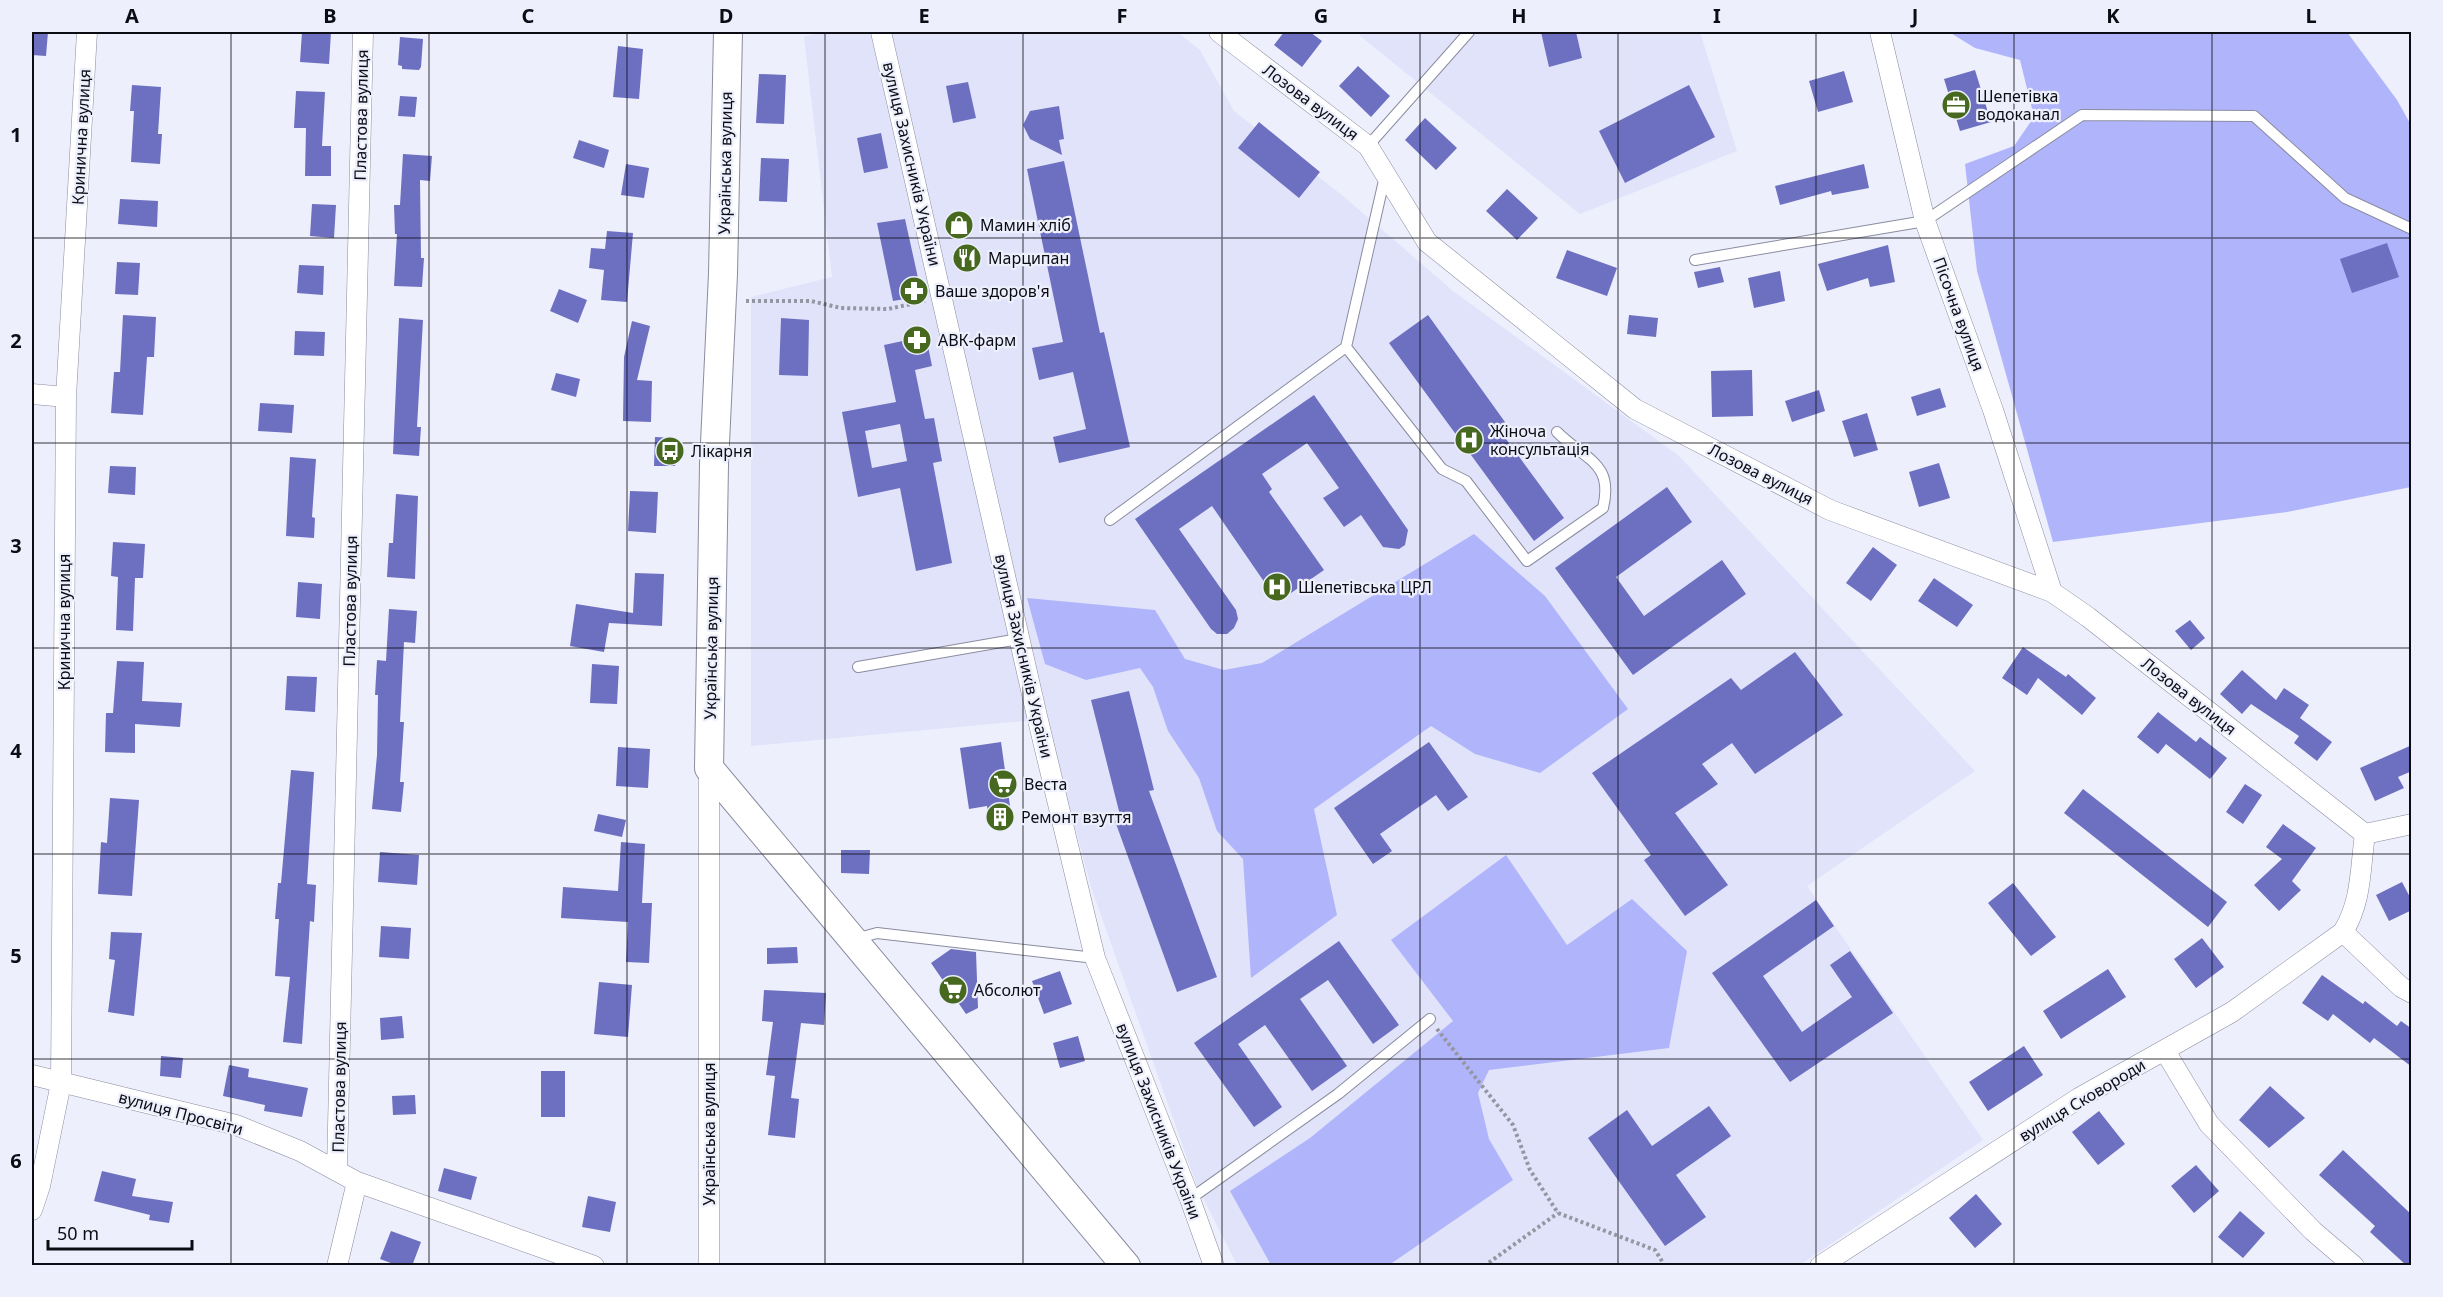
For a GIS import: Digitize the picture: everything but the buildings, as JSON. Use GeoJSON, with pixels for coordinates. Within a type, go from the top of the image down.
{"type":"FeatureCollection","features":[{"type":"Feature","properties":{"kind":"main road","name":"Українська вулиця"},"geometry":{"type":"LineString","coordinates":[[709,768],[714,464],[723,274],[728,32]]}},
{"type":"Feature","properties":{"kind":"main road"},"geometry":{"type":"LineString","coordinates":[[709,768],[855,939],[1126,1266]]}},
{"type":"Feature","properties":{"kind":"street","name":"Кринична вулиця"},"geometry":{"type":"LineString","coordinates":[[32,1210],[40,1186],[61,1083],[66,398],[87,32]]}},
{"type":"Feature","properties":{"kind":"street","name":"Пластова вулиця"},"geometry":{"type":"LineString","coordinates":[[337,1170],[363,32]]}},
{"type":"Feature","properties":{"kind":"street","name":"вулиця Захисників України"},"geometry":{"type":"LineString","coordinates":[[881,32],[1019,639],[1095,958],[1214,1266]]}},
{"type":"Feature","properties":{"kind":"street","name":"Лозова вулиця"},"geometry":{"type":"LineString","coordinates":[[1219,32],[1368,146],[1427,242],[1635,409],[1830,510],[2052,592],[2088,617],[2365,834]]}},
{"type":"Feature","properties":{"kind":"street","name":"Пісочна вулиця"},"geometry":{"type":"LineString","coordinates":[[1880,32],[1925,221],[1993,410],[2052,592]]}},
{"type":"Feature","properties":{"kind":"street"},"geometry":{"type":"LineString","coordinates":[[32,394],[66,398]]}},
{"type":"Feature","properties":{"kind":"street","name":"Українська вулиця"},"geometry":{"type":"LineString","coordinates":[[709,768],[709,1266]]}},
{"type":"Feature","properties":{"kind":"street"},"geometry":{"type":"LineString","coordinates":[[2412,824],[2365,834],[2355,913],[2343,932],[2401,987],[2412,993]]}},
{"type":"Feature","properties":{"kind":"street","name":"вулиця Сковороди"},"geometry":{"type":"LineString","coordinates":[[1820,1266],[2079,1098],[2165,1052],[2232,1012],[2343,932]]}},
{"type":"Feature","properties":{"kind":"street"},"geometry":{"type":"LineString","coordinates":[[2165,1052],[2209,1124],[2313,1231],[2354,1266]]}},
{"type":"Feature","properties":{"kind":"street","name":"вулиця Просвіти"},"geometry":{"type":"LineString","coordinates":[[32,1075],[236,1125],[300,1151],[357,1182],[594,1266]]}},
{"type":"Feature","properties":{"kind":"street"},"geometry":{"type":"LineString","coordinates":[[337,1266],[357,1182]]}},
{"type":"Feature","properties":{"kind":"lane"},"geometry":{"type":"LineString","coordinates":[[1368,146],[1469,32]]}},
{"type":"Feature","properties":{"kind":"lane"},"geometry":{"type":"LineString","coordinates":[[1695,261],[1925,221],[2082,115],[2254,116],[2345,198],[2412,229]]}},
{"type":"Feature","properties":{"kind":"lane"},"geometry":{"type":"LineString","coordinates":[[1110,520],[1346,347],[1385,174]]}},
{"type":"Feature","properties":{"kind":"lane"},"geometry":{"type":"LineString","coordinates":[[1346,347],[1442,469],[1466,481],[1527,561],[1603,508],[1606,494],[1605,476],[1598,465],[1574,449],[1557,432]]}},
{"type":"Feature","properties":{"kind":"lane"},"geometry":{"type":"LineString","coordinates":[[858,667],[1019,639]]}},
{"type":"Feature","properties":{"kind":"lane"},"geometry":{"type":"LineString","coordinates":[[855,939],[877,933],[1095,958]]}},
{"type":"Feature","properties":{"kind":"lane"},"geometry":{"type":"LineString","coordinates":[[1190,1199],[1338,1094],[1430,1019]]}},
{"type":"Feature","properties":{"kind":"path"},"geometry":{"type":"LineString","coordinates":[[746,301],[811,301],[841,308],[888,309],[943,297]]}},
{"type":"Feature","properties":{"kind":"path"},"geometry":{"type":"LineString","coordinates":[[1430,1019],[1513,1125],[1530,1170],[1558,1213],[1655,1250],[1665,1266]]}},
{"type":"Feature","properties":{"kind":"path"},"geometry":{"type":"LineString","coordinates":[[1484,1266],[1558,1213]]}},
{"type":"Feature","properties":{"kind":"shaded area","name":"Шепетівська ЦРЛ"},"geometry":{"type":"Polygon","coordinates":[[[822,32],[1177,32],[1200,50],[1234,111],[1343,196],[1453,291],[1679,456],[1975,771],[1807,886],[1983,1140],[1800,1265],[1237,1265],[1197,1186],[1091,887],[1046,719],[751,746],[751,297],[832,277],[804,37],[822,32]]]}},
{"type":"Feature","properties":{"kind":"shaded area"},"geometry":{"type":"Polygon","coordinates":[[[1362,32],[1700,32],[1737,151],[1580,214],[1359,35],[1362,32]]]}},
{"type":"Feature","properties":{"kind":"shaded area"},"geometry":{"type":"Polygon","coordinates":[[[1949,32],[2347,32],[2397,100],[2411,125],[2411,487],[2287,512],[2053,542],[1977,271],[1965,164],[2014,146],[2034,117],[2020,60],[1975,48],[1949,32]]]}},
{"type":"Feature","properties":{"kind":"shaded area"},"geometry":{"type":"Polygon","coordinates":[[[1474,534],[1545,596],[1628,709],[1540,773],[1475,754],[1431,726],[1314,809],[1337,915],[1251,978],[1243,859],[1217,831],[1199,778],[1168,731],[1153,687],[1140,668],[1086,680],[1045,664],[1027,598],[1155,610],[1185,659],[1224,670],[1262,663],[1474,534]]]}},
{"type":"Feature","properties":{"kind":"shaded area"},"geometry":{"type":"Polygon","coordinates":[[[1506,855],[1567,945],[1632,899],[1687,951],[1669,1048],[1489,1070],[1478,1093],[1489,1139],[1513,1180],[1389,1265],[1271,1265],[1230,1191],[1310,1138],[1453,1021],[1391,940],[1506,855]]]}},
{"type":"Feature","properties":{"kind":"place","name":"Шепетівка водоканал"},"geometry":{"type":"Point","coordinates":[1956,105]}},
{"type":"Feature","properties":{"kind":"place","name":"Мамин хліб"},"geometry":{"type":"Point","coordinates":[959,225]}},
{"type":"Feature","properties":{"kind":"place","name":"Марципан"},"geometry":{"type":"Point","coordinates":[967,258]}},
{"type":"Feature","properties":{"kind":"place","name":"Ваше здоров'я"},"geometry":{"type":"Point","coordinates":[914,291]}},
{"type":"Feature","properties":{"kind":"place","name":"АВК-фарм"},"geometry":{"type":"Point","coordinates":[917,340]}},
{"type":"Feature","properties":{"kind":"place","name":"Жіноча консультація"},"geometry":{"type":"Point","coordinates":[1469,440]}},
{"type":"Feature","properties":{"kind":"place","name":"Лікарня"},"geometry":{"type":"Point","coordinates":[670,451]}},
{"type":"Feature","properties":{"kind":"place","name":"Шепетівська ЦРЛ"},"geometry":{"type":"Point","coordinates":[1277,587]}},
{"type":"Feature","properties":{"kind":"place","name":"Веста"},"geometry":{"type":"Point","coordinates":[1003,784]}},
{"type":"Feature","properties":{"kind":"place","name":"Ремонт взуття"},"geometry":{"type":"Point","coordinates":[1000,817]}},
{"type":"Feature","properties":{"kind":"place","name":"Абсолют"},"geometry":{"type":"Point","coordinates":[953,990]}}]}
